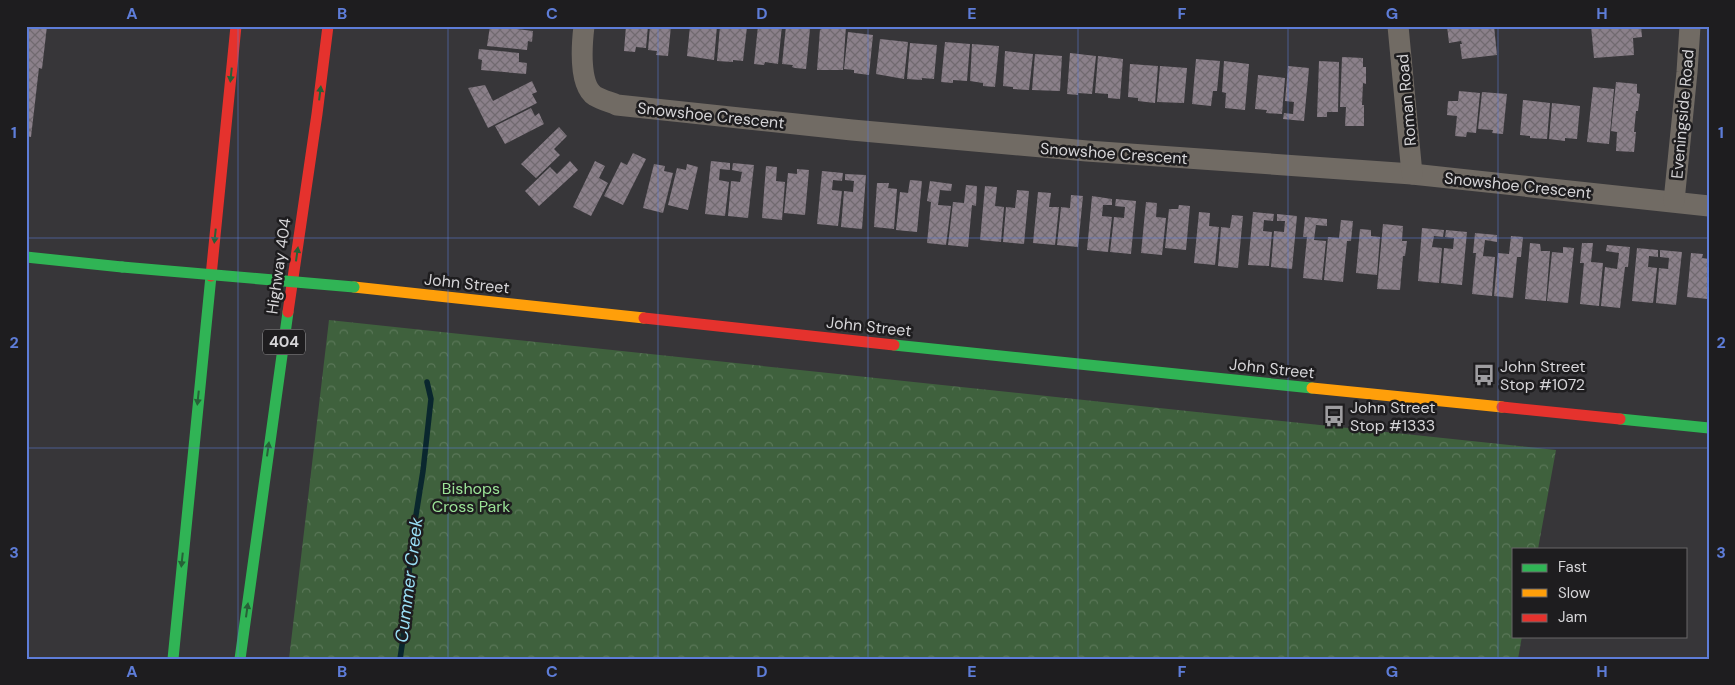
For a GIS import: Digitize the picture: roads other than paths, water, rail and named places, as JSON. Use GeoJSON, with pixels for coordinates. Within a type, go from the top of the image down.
{"type":"FeatureCollection","features":[{"type":"Feature","properties":{"kind":"main road"},"geometry":{"type":"LineString","coordinates":[[173,659],[236,26]]}},
{"type":"Feature","properties":{"kind":"main road","name":"Highway 404"},"geometry":{"type":"LineString","coordinates":[[240,659],[328,26]]}},
{"type":"Feature","properties":{"kind":"main road","name":"John Street"},"geometry":{"type":"LineString","coordinates":[[26,258],[354,287],[1150,372],[1709,428]]}},
{"type":"Feature","properties":{"kind":"street","name":"Snowshoe Crescent"},"geometry":{"type":"LineString","coordinates":[[584,26],[581,57],[586,82],[593,95],[617,105],[862,131],[1087,151],[1412,174],[1709,206]]}},
{"type":"Feature","properties":{"kind":"street","name":"Roman Road"},"geometry":{"type":"LineString","coordinates":[[1398,26],[1412,174]]}},
{"type":"Feature","properties":{"kind":"street","name":"Eveningside Road"},"geometry":{"type":"LineString","coordinates":[[1674,202],[1690,26]]}},
{"type":"Feature","properties":{"kind":"waterway","name":"Cummer Creek"},"geometry":{"type":"LineString","coordinates":[[400,659],[412,540],[423,471],[431,399],[427,382]]}},
{"type":"Feature","properties":{"kind":"place","name":"John Street Stop #1072"},"geometry":{"type":"Point","coordinates":[1484,375]}},
{"type":"Feature","properties":{"kind":"place","name":"John Street Stop #1333"},"geometry":{"type":"Point","coordinates":[1334,416]}},
{"type":"Feature","properties":{"kind":"park label","name":"Bishops Cross Park"},"geometry":{"type":"Point","coordinates":[471,497]}}]}
